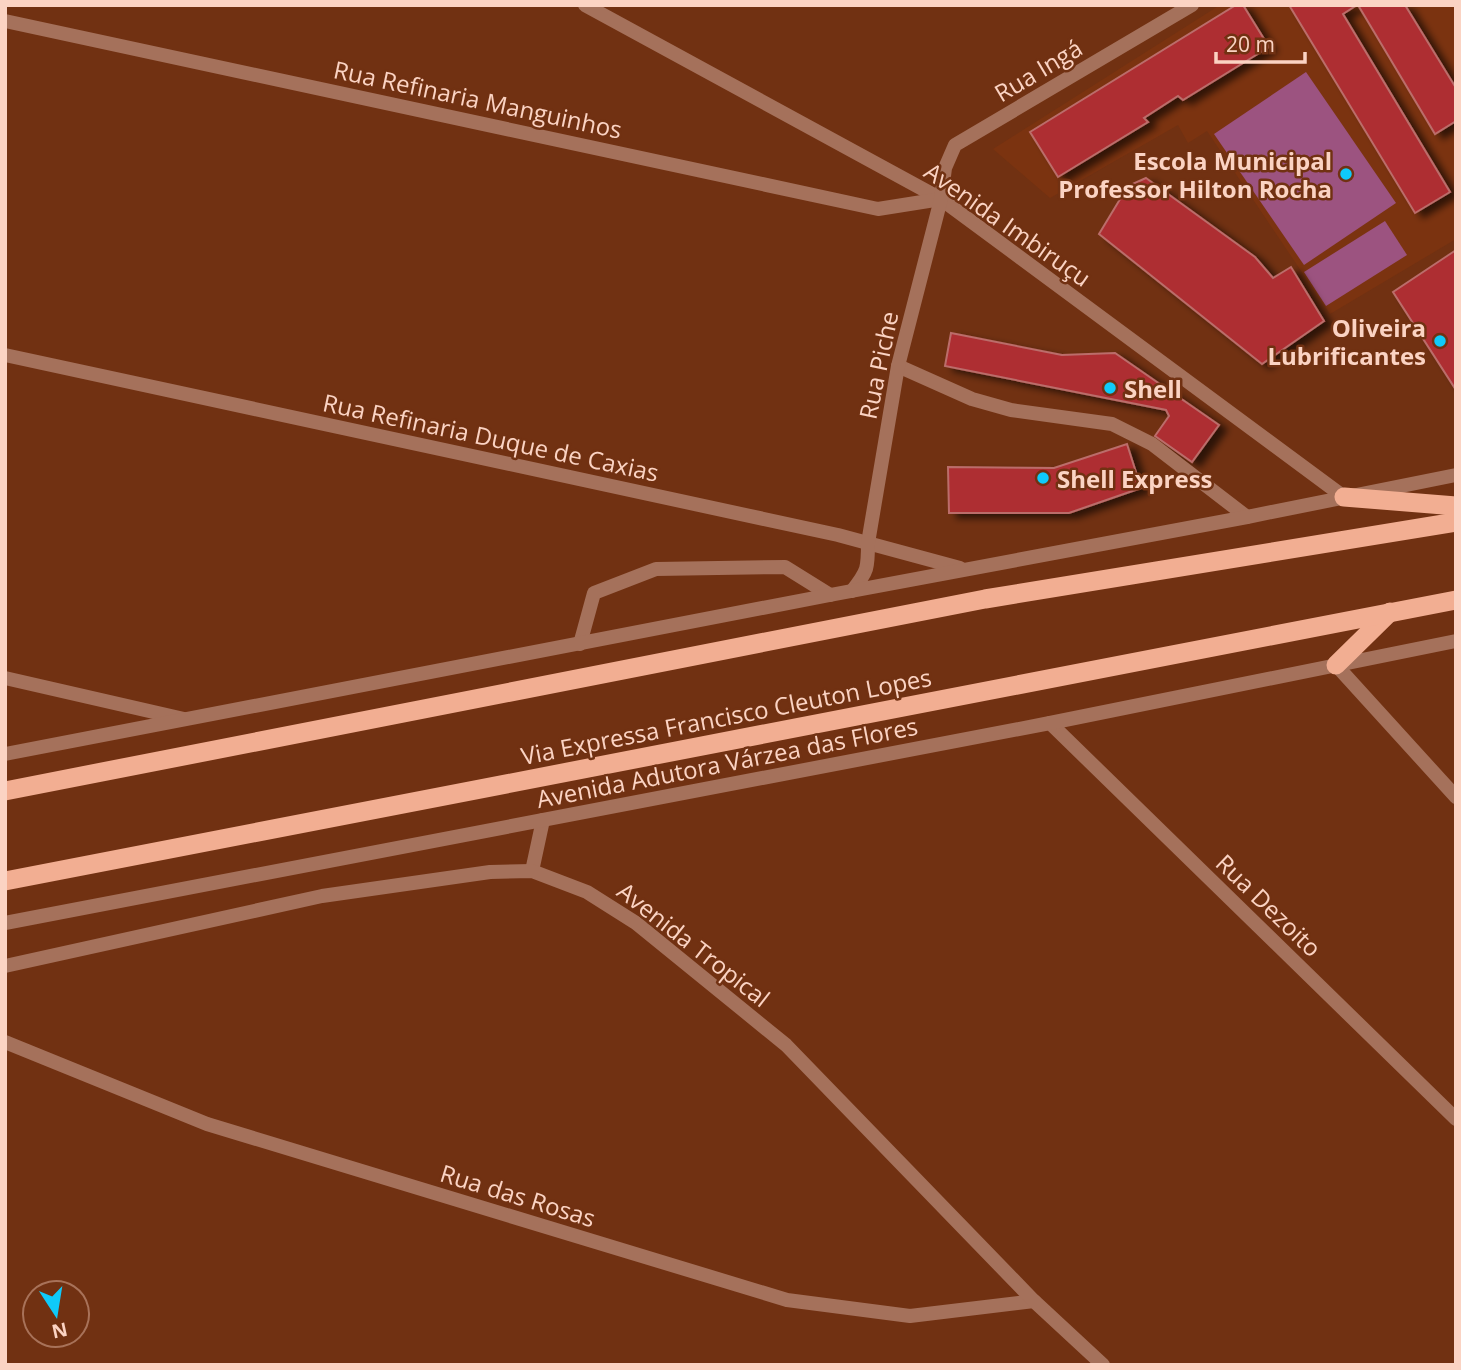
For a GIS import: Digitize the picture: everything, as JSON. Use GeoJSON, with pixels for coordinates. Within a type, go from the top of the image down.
{"type":"FeatureCollection","features":[{"type":"Feature","properties":{"kind":"highway"},"geometry":{"type":"LineString","coordinates":[[1344,497],[1456,506]]}},
{"type":"Feature","properties":{"kind":"highway"},"geometry":{"type":"LineString","coordinates":[[5,791],[985,599],[1456,522]]}},
{"type":"Feature","properties":{"kind":"highway","name":"Via Expressa Francisco Cleuton Lopes"},"geometry":{"type":"LineString","coordinates":[[5,881],[1456,600]]}},
{"type":"Feature","properties":{"kind":"highway"},"geometry":{"type":"LineString","coordinates":[[1336,666],[1390,612]]}},
{"type":"Feature","properties":{"kind":"street","name":"Avenida Imbiruçu"},"geometry":{"type":"LineString","coordinates":[[585,5],[941,199],[1344,497]]}},
{"type":"Feature","properties":{"kind":"street","name":"Rua Ingá"},"geometry":{"type":"LineString","coordinates":[[941,199],[945,168],[956,145],[1192,5]]}},
{"type":"Feature","properties":{"kind":"street","name":"Rua Refinaria Manguinhos"},"geometry":{"type":"LineString","coordinates":[[5,21],[878,209],[941,199]]}},
{"type":"Feature","properties":{"kind":"street","name":"Rua Piche"},"geometry":{"type":"LineString","coordinates":[[852,591],[868,566],[869,543],[898,366],[941,199]]}},
{"type":"Feature","properties":{"kind":"street","name":"Rua Refinaria Duque de Caxias"},"geometry":{"type":"LineString","coordinates":[[5,355],[811,529],[966,570]]}},
{"type":"Feature","properties":{"kind":"street"},"geometry":{"type":"LineString","coordinates":[[898,366],[972,399],[1011,410],[1112,424],[1152,444],[1247,517]]}},
{"type":"Feature","properties":{"kind":"street"},"geometry":{"type":"LineString","coordinates":[[5,754],[1456,475]]}},
{"type":"Feature","properties":{"kind":"street"},"geometry":{"type":"LineString","coordinates":[[580,644],[594,593],[656,569],[785,566],[830,595]]}},
{"type":"Feature","properties":{"kind":"street","name":"Avenida Adutora Várzea das Flores"},"geometry":{"type":"LineString","coordinates":[[5,923],[1050,723],[1456,641]]}},
{"type":"Feature","properties":{"kind":"street"},"geometry":{"type":"LineString","coordinates":[[1336,666],[1456,797]]}},
{"type":"Feature","properties":{"kind":"street"},"geometry":{"type":"LineString","coordinates":[[5,678],[184,719]]}},
{"type":"Feature","properties":{"kind":"street","name":"Rua Dezoito"},"geometry":{"type":"LineString","coordinates":[[1050,723],[1456,1119]]}},
{"type":"Feature","properties":{"kind":"street"},"geometry":{"type":"LineString","coordinates":[[532,871],[543,820]]}},
{"type":"Feature","properties":{"kind":"street","name":"Avenida Tropical"},"geometry":{"type":"LineString","coordinates":[[5,966],[322,896],[490,872],[532,871],[587,892],[636,923],[786,1045],[1034,1301],[1103,1365]]}},
{"type":"Feature","properties":{"kind":"street","name":"Rua das Rosas"},"geometry":{"type":"LineString","coordinates":[[5,1042],[207,1124],[787,1300],[910,1316],[1034,1301]]}},
{"type":"Feature","properties":{"kind":"shaded area","name":"Escola Municipal Professor Hilton Rocha"},"geometry":{"type":"Polygon","coordinates":[[[1220,5],[1456,5],[1456,239],[1330,314],[1207,131],[1188,143],[1178,125],[1050,198],[993,149],[1220,5]]]}},
{"type":"Feature","properties":{"kind":"shaded area"},"geometry":{"type":"Polygon","coordinates":[[[1306,72],[1396,203],[1304,265],[1214,134],[1306,72]]]}},
{"type":"Feature","properties":{"kind":"shaded area"},"geometry":{"type":"Polygon","coordinates":[[[1385,221],[1407,255],[1326,306],[1304,272],[1385,221]]]}},
{"type":"Feature","properties":{"kind":"building"},"geometry":{"type":"Polygon","coordinates":[[[1236,5],[1243,5],[1269,47],[1183,100],[1178,96],[1144,118],[1148,122],[1058,177],[1030,132],[1236,5]]]}},
{"type":"Feature","properties":{"kind":"building"},"geometry":{"type":"Polygon","coordinates":[[[1289,5],[1357,5],[1343,14],[1450,192],[1415,213],[1289,5]]]}},
{"type":"Feature","properties":{"kind":"building"},"geometry":{"type":"Polygon","coordinates":[[[1358,5],[1405,5],[1456,88],[1456,121],[1435,134],[1358,5]]]}},
{"type":"Feature","properties":{"kind":"building"},"geometry":{"type":"Polygon","coordinates":[[[1146,178],[1255,257],[1273,278],[1291,267],[1324,321],[1262,364],[1099,234],[1128,186],[1146,178]]]}},
{"type":"Feature","properties":{"kind":"building","name":"Oliveira Lubrificantes"},"geometry":{"type":"Polygon","coordinates":[[[1456,250],[1456,390],[1393,292],[1456,250]]]}},
{"type":"Feature","properties":{"kind":"building","name":"Shell"},"geometry":{"type":"Polygon","coordinates":[[[951,333],[1062,355],[1115,353],[1219,425],[1192,462],[1155,436],[1169,416],[1166,410],[945,366],[951,333]]]}},
{"type":"Feature","properties":{"kind":"building","name":"Shell Express"},"geometry":{"type":"Polygon","coordinates":[[[1127,444],[1141,488],[1069,513],[949,513],[948,467],[1054,468],[1127,444]]]}},
{"type":"Feature","properties":{"kind":"place","name":"Escola Municipal Professor Hilton Rocha"},"geometry":{"type":"Point","coordinates":[1346,174]}},
{"type":"Feature","properties":{"kind":"place","name":"Oliveira Lubrificantes"},"geometry":{"type":"Point","coordinates":[1440,341]}},
{"type":"Feature","properties":{"kind":"place","name":"Shell"},"geometry":{"type":"Point","coordinates":[1110,388]}},
{"type":"Feature","properties":{"kind":"place","name":"Shell Express"},"geometry":{"type":"Point","coordinates":[1043,478]}}]}
